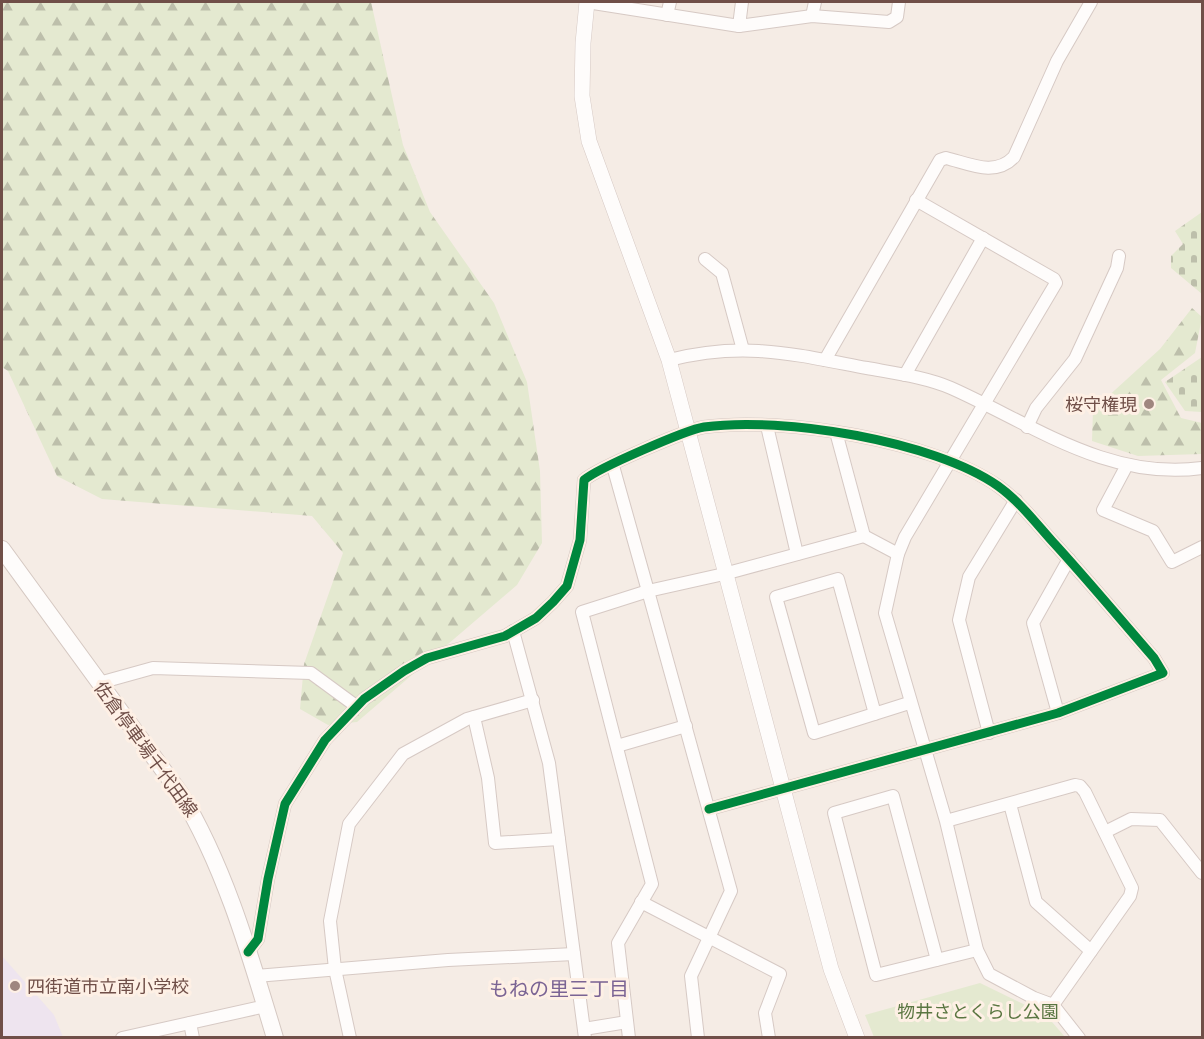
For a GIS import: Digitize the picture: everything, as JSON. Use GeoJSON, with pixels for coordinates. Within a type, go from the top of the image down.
{"type":"FeatureCollection","features":[{"type":"Feature","properties":{"kind":"main road","name":"佐倉停車場千代田線"},"geometry":{"type":"LineString","coordinates":[[2,549],[180,793],[200,825],[248,951],[275,1038]]}},
{"type":"Feature","properties":{"kind":"street"},"geometry":{"type":"LineString","coordinates":[[857,1038],[831,969],[784,788],[686,432],[669,360],[589,141],[582,96],[583,43],[587,2],[739,26],[812,16],[889,22],[897,18],[898,2]]}},
{"type":"Feature","properties":{"kind":"street"},"geometry":{"type":"LineString","coordinates":[[668,15],[670,2]]}},
{"type":"Feature","properties":{"kind":"street"},"geometry":{"type":"LineString","coordinates":[[739,26],[742,2]]}},
{"type":"Feature","properties":{"kind":"street"},"geometry":{"type":"LineString","coordinates":[[812,16],[815,2]]}},
{"type":"Feature","properties":{"kind":"street"},"geometry":{"type":"LineString","coordinates":[[825,360],[940,160],[946,158],[992,169],[1008,164],[1014,157],[1057,62],[1091,2]]}},
{"type":"Feature","properties":{"kind":"street"},"geometry":{"type":"LineString","coordinates":[[916,200],[1054,279],[1056,283],[898,554],[885,613],[909,703],[946,821],[977,950],[989,974],[1034,998],[1053,1005],[1079,1038]]}},
{"type":"Feature","properties":{"kind":"street"},"geometry":{"type":"LineString","coordinates":[[905,375],[983,238]]}},
{"type":"Feature","properties":{"kind":"street"},"geometry":{"type":"LineString","coordinates":[[1026,427],[1036,408],[1075,359],[1117,268],[1119,256]]}},
{"type":"Feature","properties":{"kind":"street"},"geometry":{"type":"LineString","coordinates":[[705,259],[722,273],[743,350]]}},
{"type":"Feature","properties":{"kind":"street"},"geometry":{"type":"LineString","coordinates":[[669,360],[701,353],[768,350],[905,375],[947,387],[986,404],[1026,427],[1095,457],[1127,465],[1183,471],[1203,468]]}},
{"type":"Feature","properties":{"kind":"street"},"geometry":{"type":"LineString","coordinates":[[767,426],[797,554]]}},
{"type":"Feature","properties":{"kind":"street"},"geometry":{"type":"LineString","coordinates":[[248,951],[258,939],[268,879],[285,804],[325,740],[356,706],[385,684],[427,658],[513,631],[536,618],[567,586],[580,540],[584,480],[686,432],[705,427],[800,426],[836,432],[951,461],[976,471],[1016,500],[1154,658],[1163,673],[1058,713],[709,809]]}},
{"type":"Feature","properties":{"kind":"street"},"geometry":{"type":"LineString","coordinates":[[836,432],[864,536]]}},
{"type":"Feature","properties":{"kind":"street"},"geometry":{"type":"LineString","coordinates":[[613,465],[731,891],[691,976],[698,1038]]}},
{"type":"Feature","properties":{"kind":"street"},"geometry":{"type":"LineString","coordinates":[[1127,465],[1103,510],[1153,531],[1172,562],[1203,547]]}},
{"type":"Feature","properties":{"kind":"street"},"geometry":{"type":"LineString","coordinates":[[989,733],[959,620],[969,577],[1016,500]]}},
{"type":"Feature","properties":{"kind":"street"},"geometry":{"type":"LineString","coordinates":[[629,1038],[618,943],[652,884],[582,612],[648,591],[724,574],[864,536],[898,554]]}},
{"type":"Feature","properties":{"kind":"street"},"geometry":{"type":"LineString","coordinates":[[1058,713],[1033,623],[1069,559]]}},
{"type":"Feature","properties":{"kind":"street"},"geometry":{"type":"LineString","coordinates":[[875,714],[838,579],[776,597],[814,733],[875,714],[909,703]]}},
{"type":"Feature","properties":{"kind":"street"},"geometry":{"type":"LineString","coordinates":[[513,631],[549,763],[585,1033],[627,1022]]}},
{"type":"Feature","properties":{"kind":"street"},"geometry":{"type":"LineString","coordinates":[[99,683],[153,668],[311,673],[356,706]]}},
{"type":"Feature","properties":{"kind":"street"},"geometry":{"type":"LineString","coordinates":[[350,1038],[335,969],[330,921],[349,824],[403,754],[474,717],[532,700]]}},
{"type":"Feature","properties":{"kind":"street"},"geometry":{"type":"LineString","coordinates":[[474,717],[488,778],[495,843],[559,839]]}},
{"type":"Feature","properties":{"kind":"street"},"geometry":{"type":"LineString","coordinates":[[617,746],[686,726]]}},
{"type":"Feature","properties":{"kind":"street"},"geometry":{"type":"LineString","coordinates":[[946,821],[1080,786],[1132,888],[1130,896],[1053,1005]]}},
{"type":"Feature","properties":{"kind":"street"},"geometry":{"type":"LineString","coordinates":[[937,960],[893,796],[834,813],[876,975],[937,960],[977,950]]}},
{"type":"Feature","properties":{"kind":"street"},"geometry":{"type":"LineString","coordinates":[[1010,804],[1036,903],[1091,951]]}},
{"type":"Feature","properties":{"kind":"street"},"geometry":{"type":"LineString","coordinates":[[1105,832],[1131,819],[1160,820],[1203,873]]}},
{"type":"Feature","properties":{"kind":"street"},"geometry":{"type":"LineString","coordinates":[[641,902],[780,974],[765,1013],[769,1038]]}},
{"type":"Feature","properties":{"kind":"street"},"geometry":{"type":"LineString","coordinates":[[256,976],[574,954]]}},
{"type":"Feature","properties":{"kind":"street"},"geometry":{"type":"LineString","coordinates":[[122,1038],[266,1006]]}},
{"type":"Feature","properties":{"kind":"street"},"geometry":{"type":"LineString","coordinates":[[190,1023],[193,1038]]}},
{"type":"Feature","properties":{"kind":"shaded area","name":"四街道市立南小学校"},"geometry":{"type":"Polygon","coordinates":[[[2,956],[54,1015],[63,1037],[2,1037],[2,956]]]}},
{"type":"Feature","properties":{"kind":"green space"},"geometry":{"type":"Polygon","coordinates":[[[2,2],[371,2],[403,145],[430,212],[494,303],[527,382],[540,471],[542,543],[517,585],[357,722],[328,725],[300,709],[304,664],[343,553],[312,516],[102,499],[57,476],[8,371],[2,367],[2,2]]]}},
{"type":"Feature","properties":{"kind":"green space"},"geometry":{"type":"Polygon","coordinates":[[[1202,212],[1202,294],[1171,268],[1171,256],[1183,244],[1175,231],[1202,212]]]}},
{"type":"Feature","properties":{"kind":"green space"},"geometry":{"type":"Polygon","coordinates":[[[1192,308],[1202,317],[1195,353],[1161,380],[1181,418],[1202,423],[1202,454],[1138,456],[1092,441],[1093,410],[1160,349],[1192,308]]]}},
{"type":"Feature","properties":{"kind":"green space"},"geometry":{"type":"Polygon","coordinates":[[[1202,357],[1202,412],[1185,411],[1165,382],[1202,357]]]}},
{"type":"Feature","properties":{"kind":"green space","name":"物井さとくらし公園"},"geometry":{"type":"Polygon","coordinates":[[[980,983],[1046,1015],[1065,1037],[874,1037],[865,1015],[980,983]]]}},
{"type":"Feature","properties":{"kind":"cycle path"},"geometry":{"type":"LineString","coordinates":[[248,952],[258,939],[268,879],[285,804],[325,740],[364,699],[404,671],[427,658],[505,636],[536,618],[567,586],[580,540],[584,480],[623,459],[694,430],[704,427],[737,425],[774,425],[815,429],[898,445],[936,456],[970,470],[998,486],[1013,498],[1091,584],[1154,658],[1163,673],[1058,713],[709,809]]}},
{"type":"Feature","properties":{"kind":"place","name":"桜守権現"},"geometry":{"type":"Point","coordinates":[1149,404]}},
{"type":"Feature","properties":{"kind":"place","name":"四街道市立南小学校"},"geometry":{"type":"Point","coordinates":[15,986]}},
{"type":"Feature","properties":{"kind":"district","name":"もねの里三丁目"},"geometry":{"type":"Point","coordinates":[559,988]}}]}
